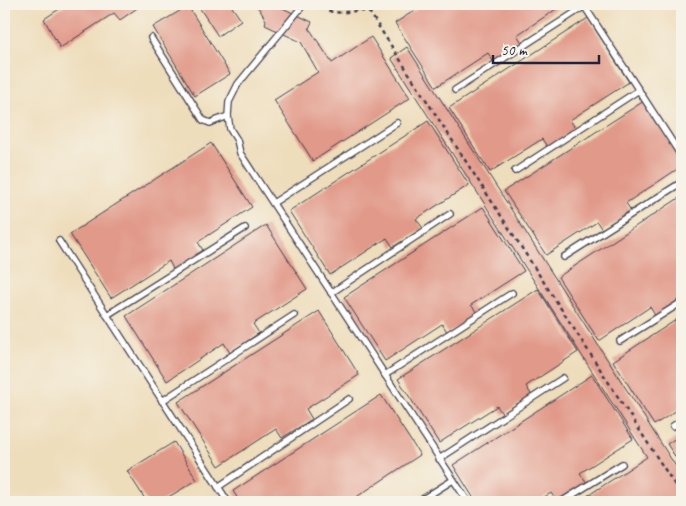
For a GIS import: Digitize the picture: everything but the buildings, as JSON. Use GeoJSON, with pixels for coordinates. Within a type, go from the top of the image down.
{"type":"FeatureCollection","features":[{"type":"Feature","properties":{"kind":"lane"},"geometry":{"type":"LineString","coordinates":[[304,4],[238,84],[228,102],[230,129],[237,140],[240,153],[468,502]]}},
{"type":"Feature","properties":{"kind":"lane"},"geometry":{"type":"LineString","coordinates":[[455,90],[584,5],[682,157]]}},
{"type":"Feature","properties":{"kind":"lane"},"geometry":{"type":"LineString","coordinates":[[151,38],[203,120],[210,123],[228,116]]}},
{"type":"Feature","properties":{"kind":"lane"},"geometry":{"type":"LineString","coordinates":[[514,171],[639,90]]}},
{"type":"Feature","properties":{"kind":"lane"},"geometry":{"type":"LineString","coordinates":[[273,203],[397,123]]}},
{"type":"Feature","properties":{"kind":"lane"},"geometry":{"type":"LineString","coordinates":[[564,257],[682,182]]}},
{"type":"Feature","properties":{"kind":"lane"},"geometry":{"type":"LineString","coordinates":[[331,293],[450,214]]}},
{"type":"Feature","properties":{"kind":"lane"},"geometry":{"type":"LineString","coordinates":[[107,315],[245,228]]}},
{"type":"Feature","properties":{"kind":"lane"},"geometry":{"type":"LineString","coordinates":[[59,241],[228,502]]}},
{"type":"Feature","properties":{"kind":"lane"},"geometry":{"type":"LineString","coordinates":[[385,375],[512,293]]}},
{"type":"Feature","properties":{"kind":"lane"},"geometry":{"type":"LineString","coordinates":[[620,341],[682,302]]}},
{"type":"Feature","properties":{"kind":"lane"},"geometry":{"type":"LineString","coordinates":[[162,401],[294,315]]}},
{"type":"Feature","properties":{"kind":"lane"},"geometry":{"type":"LineString","coordinates":[[439,459],[563,378]]}},
{"type":"Feature","properties":{"kind":"lane"},"geometry":{"type":"LineString","coordinates":[[218,487],[350,399]]}},
{"type":"Feature","properties":{"kind":"lane"},"geometry":{"type":"LineString","coordinates":[[673,426],[682,420]]}},
{"type":"Feature","properties":{"kind":"lane"},"geometry":{"type":"LineString","coordinates":[[561,502],[622,464]]}},
{"type":"Feature","properties":{"kind":"lane"},"geometry":{"type":"LineString","coordinates":[[418,502],[453,480]]}},
{"type":"Feature","properties":{"kind":"path"},"geometry":{"type":"LineString","coordinates":[[313,4],[332,12],[362,10],[370,13],[682,496]]}},
{"type":"Feature","properties":{"kind":"path"},"geometry":{"type":"LineString","coordinates":[[370,13],[371,4]]}}]}
